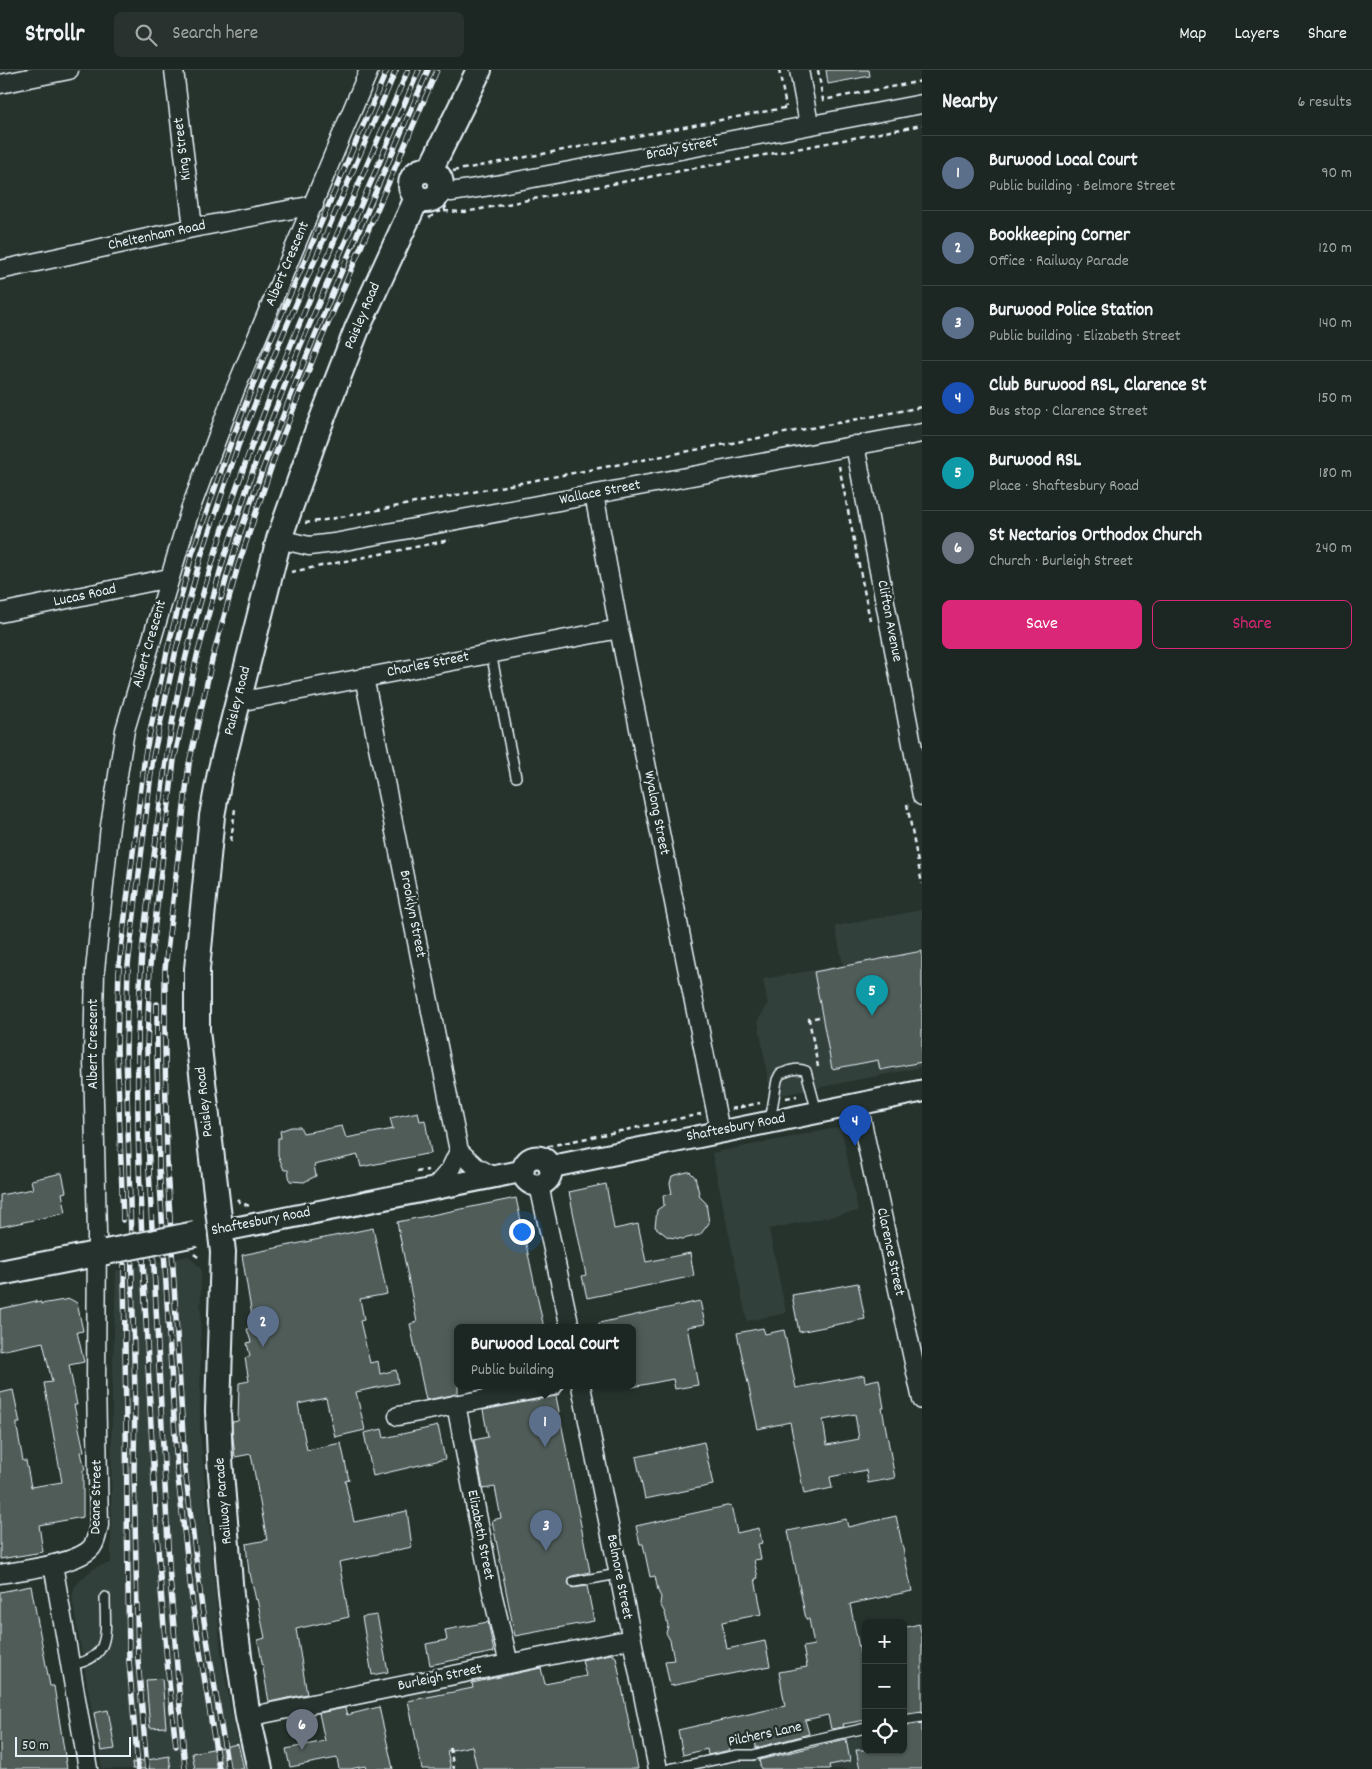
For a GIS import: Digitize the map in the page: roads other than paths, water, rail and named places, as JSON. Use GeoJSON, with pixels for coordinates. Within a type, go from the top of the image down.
{"type":"FeatureCollection","features":[{"type":"Feature","properties":{"kind":"main road"},"geometry":{"type":"LineString","coordinates":[[445,184],[480,70]]}},
{"type":"Feature","properties":{"kind":"main road","name":"Paisley Road"},"geometry":{"type":"LineString","coordinates":[[221,1231],[197,1031],[197,969],[212,816],[220,773],[238,702],[288,541],[317,432],[357,329],[417,198],[412,190],[412,181],[417,173],[426,170],[445,184]]}},
{"type":"Feature","properties":{"kind":"main road","name":"Shaftesbury Road"},"geometry":{"type":"LineString","coordinates":[[0,1273],[195,1234],[221,1231]]}},
{"type":"Feature","properties":{"kind":"main road","name":"Railway Parade"},"geometry":{"type":"LineString","coordinates":[[221,1231],[223,1252],[218,1435],[231,1595],[248,1718],[260,1769]]}},
{"type":"Feature","properties":{"kind":"street"},"geometry":{"type":"LineString","coordinates":[[0,84],[69,70]]}},
{"type":"Feature","properties":{"kind":"street","name":"King Street"},"geometry":{"type":"LineString","coordinates":[[174,70],[193,228]]}},
{"type":"Feature","properties":{"kind":"street","name":"Albert Crescent"},"geometry":{"type":"LineString","coordinates":[[102,1253],[93,1059],[96,960],[110,826],[125,730],[190,510],[235,390],[369,70]]}},
{"type":"Feature","properties":{"kind":"street"},"geometry":{"type":"LineString","coordinates":[[799,70],[810,124]]}},
{"type":"Feature","properties":{"kind":"street","name":"Brady Street"},"geometry":{"type":"LineString","coordinates":[[445,184],[496,185],[922,104]]}},
{"type":"Feature","properties":{"kind":"street","name":"Cheltenham Road"},"geometry":{"type":"LineString","coordinates":[[0,270],[314,204]]}},
{"type":"Feature","properties":{"kind":"street","name":"Wallace Street"},"geometry":{"type":"LineString","coordinates":[[288,541],[309,546],[334,543],[922,432]]}},
{"type":"Feature","properties":{"kind":"street","name":"Clifton Avenue"},"geometry":{"type":"LineString","coordinates":[[855,445],[914,799]]}},
{"type":"Feature","properties":{"kind":"street","name":"Wyalong Street"},"geometry":{"type":"LineString","coordinates":[[594,494],[619,629],[718,1121]]}},
{"type":"Feature","properties":{"kind":"street","name":"Lucas Road"},"geometry":{"type":"LineString","coordinates":[[0,613],[169,578]]}},
{"type":"Feature","properties":{"kind":"street","name":"Charles Street"},"geometry":{"type":"LineString","coordinates":[[238,702],[619,629]]}},
{"type":"Feature","properties":{"kind":"street","name":"Brooklyn Street"},"geometry":{"type":"LineString","coordinates":[[364,677],[457,1157]]}},
{"type":"Feature","properties":{"kind":"street","name":"Shaftesbury Road"},"geometry":{"type":"LineString","coordinates":[[550,1167],[718,1121],[815,1102],[858,1104],[922,1091]]}},
{"type":"Feature","properties":{"kind":"street","name":"Clarence Street"},"geometry":{"type":"LineString","coordinates":[[858,1104],[922,1400]]}},
{"type":"Feature","properties":{"kind":"street"},"geometry":{"type":"LineString","coordinates":[[434,1189],[450,1170],[457,1157],[494,1176]]}},
{"type":"Feature","properties":{"kind":"street"},"geometry":{"type":"LineString","coordinates":[[540,1157],[546,1160],[550,1167],[550,1176],[546,1182],[539,1185],[529,1182],[524,1176],[522,1162],[540,1157]]}},
{"type":"Feature","properties":{"kind":"street","name":"Shaftesbury Road"},"geometry":{"type":"LineString","coordinates":[[221,1231],[494,1176],[522,1162]]}},
{"type":"Feature","properties":{"kind":"street"},"geometry":{"type":"LineString","coordinates":[[539,1185],[569,1324]]}},
{"type":"Feature","properties":{"kind":"street","name":"Deane Street"},"geometry":{"type":"LineString","coordinates":[[53,1564],[67,1561],[91,1549],[96,1541],[99,1525],[96,1384],[102,1253]]}},
{"type":"Feature","properties":{"kind":"street"},"geometry":{"type":"LineString","coordinates":[[398,1416],[537,1389]]}},
{"type":"Feature","properties":{"kind":"street","name":"Belmore Street"},"geometry":{"type":"LineString","coordinates":[[582,1389],[658,1769]]}},
{"type":"Feature","properties":{"kind":"street","name":"Elizabeth Street"},"geometry":{"type":"LineString","coordinates":[[456,1404],[491,1588],[509,1664]]}},
{"type":"Feature","properties":{"kind":"street"},"geometry":{"type":"LineString","coordinates":[[0,1574],[53,1564],[88,1769]]}},
{"type":"Feature","properties":{"kind":"street","name":"Burleigh Street"},"geometry":{"type":"LineString","coordinates":[[248,1718],[631,1638]]}},
{"type":"Feature","properties":{"kind":"lane"},"geometry":{"type":"LineString","coordinates":[[491,653],[516,777]]}},
{"type":"Feature","properties":{"kind":"lane"},"geometry":{"type":"LineString","coordinates":[[772,1111],[777,1080],[780,1074],[800,1068],[806,1071],[815,1102]]}},
{"type":"Feature","properties":{"kind":"lane"},"geometry":{"type":"LineString","coordinates":[[574,1582],[618,1574]]}},
{"type":"Feature","properties":{"kind":"lane"},"geometry":{"type":"LineString","coordinates":[[69,1666],[84,1663],[97,1656],[106,1639],[105,1597]]}},
{"type":"Feature","properties":{"kind":"lane"},"geometry":{"type":"LineString","coordinates":[[907,1719],[922,1716]]}},
{"type":"Feature","properties":{"kind":"lane","name":"Pilchers Lane"},"geometry":{"type":"LineString","coordinates":[[669,1769],[738,1754],[753,1755],[862,1729]]}},
{"type":"Feature","properties":{"kind":"railway"},"geometry":{"type":"LineString","coordinates":[[123,1220],[117,1049],[119,965],[145,755],[168,647],[192,554],[230,445],[270,341],[387,70]]}},
{"type":"Feature","properties":{"kind":"railway"},"geometry":{"type":"LineString","coordinates":[[147,1769],[138,1660],[134,1470],[135,1393],[126,1051],[128,965],[153,757],[176,650],[201,556],[238,446],[279,344],[396,70]]}},
{"type":"Feature","properties":{"kind":"railway"},"geometry":{"type":"LineString","coordinates":[[176,1746],[161,1595],[140,1202],[138,1108],[142,954],[164,774],[176,701],[187,652],[208,577],[232,503],[258,429],[315,285],[408,70]]}},
{"type":"Feature","properties":{"kind":"railway"},"geometry":{"type":"LineString","coordinates":[[185,1769],[169,1565],[149,1169],[147,1049],[150,966],[174,760],[197,656],[223,561],[259,452],[299,349],[419,70]]}},
{"type":"Feature","properties":{"kind":"railway"},"geometry":{"type":"LineString","coordinates":[[221,598],[259,478],[286,408],[338,280],[428,70]]}},
{"type":"Feature","properties":{"kind":"railway"},"geometry":{"type":"LineString","coordinates":[[228,1769],[202,1608],[185,1469],[167,1167],[165,969],[189,764],[212,660],[238,566],[275,456],[315,354],[437,70]]}},
{"type":"Feature","properties":{"kind":"railway"},"geometry":{"type":"LineString","coordinates":[[157,1004],[159,1167],[177,1469],[193,1608],[219,1769]]}},
{"type":"Feature","properties":{"kind":"railway"},"geometry":{"type":"LineString","coordinates":[[124,1265],[129,1661],[138,1769]]}},
{"type":"Feature","properties":{"kind":"place","name":"Burwood RSL"},"geometry":{"type":"Point","coordinates":[872,1016]}},
{"type":"Feature","properties":{"kind":"place","name":"Club Burwood RSL, Clarence St"},"geometry":{"type":"Point","coordinates":[855,1146]}},
{"type":"Feature","properties":{"kind":"place","name":"Bookkeeping Corner"},"geometry":{"type":"Point","coordinates":[263,1347]}},
{"type":"Feature","properties":{"kind":"place","name":"Burwood Local Court"},"geometry":{"type":"Point","coordinates":[545,1447]}},
{"type":"Feature","properties":{"kind":"place","name":"Burwood Police Station"},"geometry":{"type":"Point","coordinates":[546,1551]}},
{"type":"Feature","properties":{"kind":"place","name":"St Nectarios Orthodox Church"},"geometry":{"type":"Point","coordinates":[302,1750]}}]}
